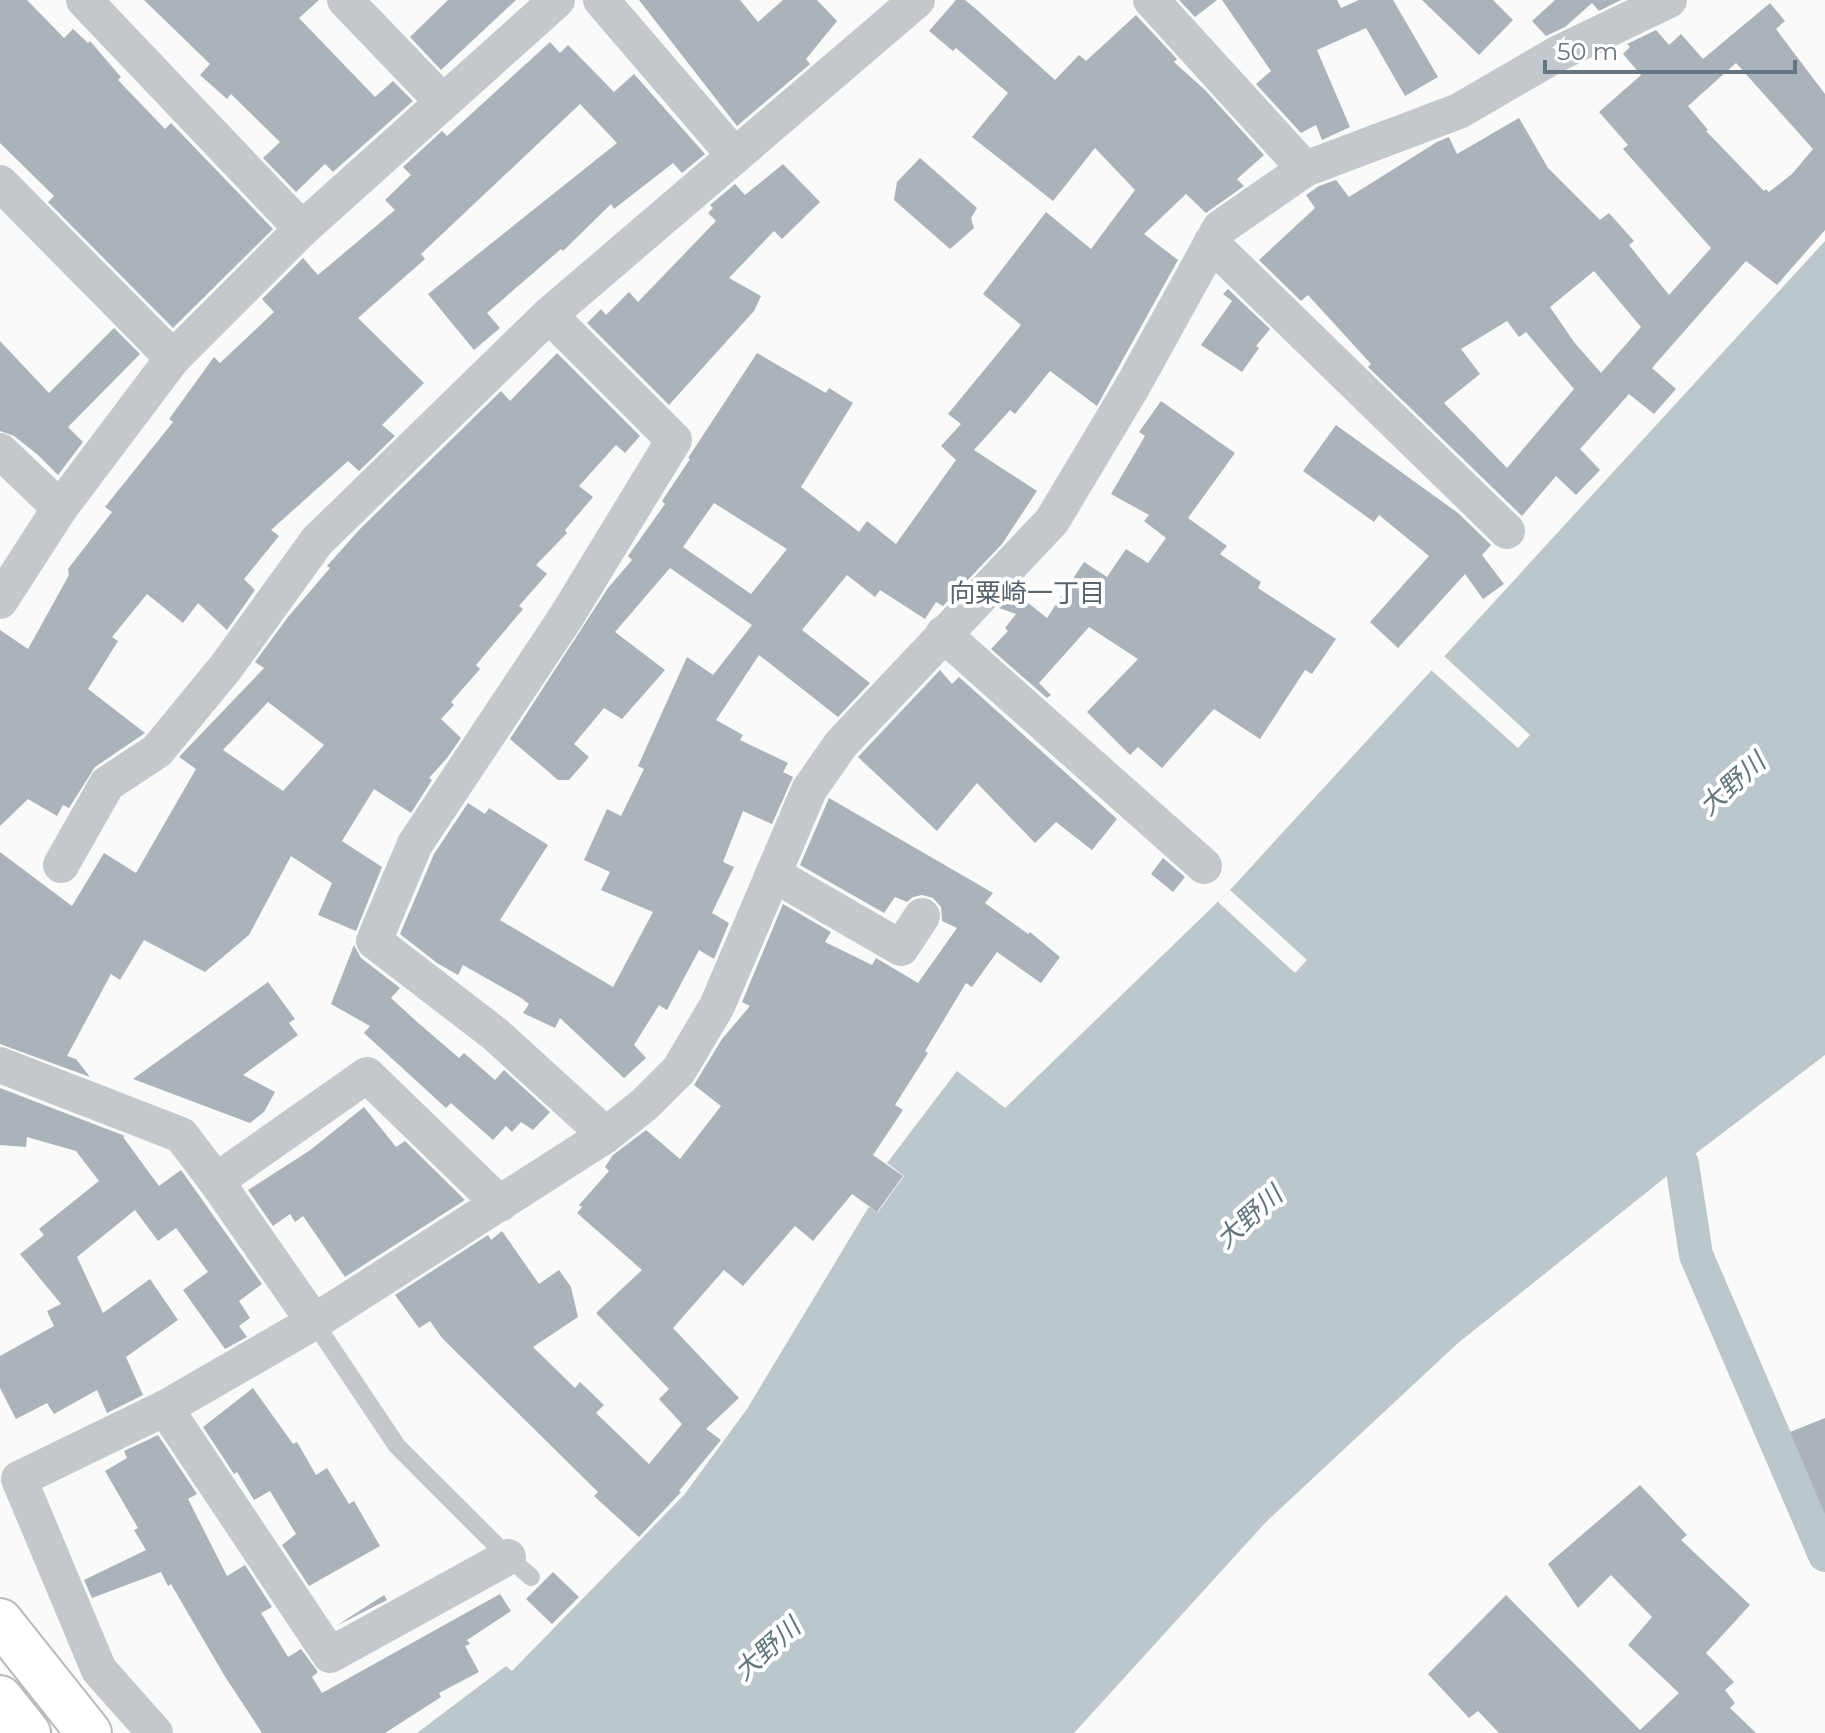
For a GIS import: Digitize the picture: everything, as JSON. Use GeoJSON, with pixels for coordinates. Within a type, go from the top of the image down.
{"type":"FeatureCollection","features":[{"type":"Feature","properties":{"kind":"main road"},"geometry":{"type":"LineString","coordinates":[[0,1621],[89,1733]]}},
{"type":"Feature","properties":{"kind":"street"},"geometry":{"type":"LineString","coordinates":[[84,0],[302,229]]}},
{"type":"Feature","properties":{"kind":"street"},"geometry":{"type":"LineString","coordinates":[[345,0],[443,102]]}},
{"type":"Feature","properties":{"kind":"street"},"geometry":{"type":"LineString","coordinates":[[0,601],[60,508],[173,358],[302,229],[557,0]]}},
{"type":"Feature","properties":{"kind":"street"},"geometry":{"type":"LineString","coordinates":[[601,0],[735,156]]}},
{"type":"Feature","properties":{"kind":"street"},"geometry":{"type":"LineString","coordinates":[[61,865],[107,784],[157,751],[226,667],[317,541],[549,315],[917,0]]}},
{"type":"Feature","properties":{"kind":"street"},"geometry":{"type":"LineString","coordinates":[[1151,0],[1305,169]]}},
{"type":"Feature","properties":{"kind":"street"},"geometry":{"type":"LineString","coordinates":[[155,1733],[99,1670],[10,1484],[165,1408],[314,1322],[606,1135],[645,1104],[679,1070],[717,1006],[809,790],[841,744],[1052,521],[1131,389],[1220,228],[1305,169],[1459,111],[1557,54],[1669,0]]}},
{"type":"Feature","properties":{"kind":"street"},"geometry":{"type":"LineString","coordinates":[[0,183],[173,358]]}},
{"type":"Feature","properties":{"kind":"street"},"geometry":{"type":"LineString","coordinates":[[1211,243],[1507,531]]}},
{"type":"Feature","properties":{"kind":"street"},"geometry":{"type":"LineString","coordinates":[[549,315],[674,440],[566,617],[415,844],[374,941],[495,1034],[606,1135]]}},
{"type":"Feature","properties":{"kind":"street"},"geometry":{"type":"LineString","coordinates":[[0,451],[60,508]]}},
{"type":"Feature","properties":{"kind":"street"},"geometry":{"type":"LineString","coordinates":[[943,634],[1204,866]]}},
{"type":"Feature","properties":{"kind":"street"},"geometry":{"type":"LineString","coordinates":[[773,874],[901,948],[922,916]]}},
{"type":"Feature","properties":{"kind":"street"},"geometry":{"type":"LineString","coordinates":[[0,1065],[181,1135],[314,1322]]}},
{"type":"Feature","properties":{"kind":"street"},"geometry":{"type":"LineString","coordinates":[[216,1181],[367,1075],[500,1204]]}},
{"type":"Feature","properties":{"kind":"street"},"geometry":{"type":"LineString","coordinates":[[165,1408],[330,1655],[519,1567]]}},
{"type":"Feature","properties":{"kind":"lane"},"geometry":{"type":"LineString","coordinates":[[314,1322],[397,1446],[519,1567]]}},
{"type":"Feature","properties":{"kind":"water","name":"大野川"},"geometry":{"type":"Polygon","coordinates":[[[1825,241],[1825,1055],[1682,1164],[1458,1343],[1266,1522],[1074,1733],[417,1733],[506,1666],[512,1671],[684,1495],[747,1409],[869,1207],[878,1212],[904,1176],[887,1163],[957,1071],[1005,1108],[1230,890],[1825,241]]]}},
{"type":"Feature","properties":{"kind":"pier"},"geometry":{"type":"Polygon","coordinates":[[[1444,656],[1530,735],[1518,748],[1431,670],[1444,656]]]}},
{"type":"Feature","properties":{"kind":"pier"},"geometry":{"type":"Polygon","coordinates":[[[1230,890],[1307,960],[1295,973],[1218,902],[1230,890]]]}},
{"type":"Feature","properties":{"kind":"building"},"geometry":{"type":"Polygon","coordinates":[[[0,0],[27,0],[64,38],[73,29],[88,43],[90,41],[121,77],[118,80],[165,129],[171,123],[273,229],[173,328],[48,202],[54,196],[0,143],[0,0]]]}},
{"type":"Feature","properties":{"kind":"building"},"geometry":{"type":"Polygon","coordinates":[[[144,0],[319,0],[299,18],[375,97],[393,81],[413,101],[333,172],[325,164],[296,192],[263,158],[280,142],[231,94],[227,99],[200,75],[210,64],[144,0]]]}},
{"type":"Feature","properties":{"kind":"building"},"geometry":{"type":"Polygon","coordinates":[[[448,0],[516,0],[441,70],[410,37],[448,0]]]}},
{"type":"Feature","properties":{"kind":"building"},"geometry":{"type":"Polygon","coordinates":[[[639,0],[740,0],[758,22],[783,0],[817,0],[837,21],[806,59],[810,64],[737,126],[639,0]]]}},
{"type":"Feature","properties":{"kind":"building"},"geometry":{"type":"Polygon","coordinates":[[[956,0],[965,0],[1055,80],[1079,55],[1086,61],[1136,15],[1177,59],[1174,62],[1205,90],[1264,155],[1237,179],[1244,186],[1206,213],[1186,194],[1144,234],[1178,260],[1097,406],[1050,371],[1015,414],[1010,410],[974,450],[1037,491],[1002,544],[943,606],[936,602],[925,619],[880,590],[875,597],[847,575],[802,630],[870,683],[838,717],[759,655],[716,720],[743,735],[740,740],[788,763],[783,772],[793,777],[772,824],[743,811],[723,862],[734,867],[712,913],[729,923],[714,959],[699,950],[667,1010],[659,1005],[634,1045],[646,1058],[624,1078],[560,1018],[555,1028],[523,1013],[529,1004],[521,998],[463,965],[458,975],[400,934],[434,854],[468,803],[485,814],[489,808],[548,845],[500,920],[613,987],[653,912],[601,890],[610,872],[584,860],[607,809],[621,816],[644,769],[638,766],[687,657],[713,675],[752,625],[670,568],[615,632],[665,670],[622,719],[604,708],[574,744],[589,757],[569,780],[558,780],[510,739],[608,588],[632,560],[628,556],[665,504],[662,501],[688,458],[757,353],[826,393],[829,388],[853,403],[801,487],[859,532],[867,521],[896,544],[956,460],[941,446],[961,424],[948,414],[1021,325],[983,294],[1046,212],[1091,249],[1135,190],[1095,148],[1053,201],[972,137],[1008,93],[956,48],[953,51],[929,31],[956,0]],[[714,503],[683,547],[751,594],[787,549],[714,503]]]}},
{"type":"Feature","properties":{"kind":"building"},"geometry":{"type":"Polygon","coordinates":[[[1179,0],[1217,0],[1195,17],[1179,0]]]}},
{"type":"Feature","properties":{"kind":"building"},"geometry":{"type":"Polygon","coordinates":[[[1222,0],[1337,0],[1341,8],[1359,0],[1393,0],[1438,77],[1405,96],[1366,28],[1317,50],[1350,127],[1322,140],[1316,125],[1301,133],[1256,84],[1271,71],[1222,0]]]}},
{"type":"Feature","properties":{"kind":"building"},"geometry":{"type":"Polygon","coordinates":[[[1422,0],[1493,0],[1513,20],[1479,55],[1422,0]]]}},
{"type":"Feature","properties":{"kind":"building"},"geometry":{"type":"Polygon","coordinates":[[[1555,0],[1621,0],[1599,11],[1592,3],[1565,27],[1546,36],[1532,21],[1555,0]]]}},
{"type":"Feature","properties":{"kind":"building"},"geometry":{"type":"Polygon","coordinates":[[[1770,3],[1785,21],[1776,29],[1825,94],[1825,230],[1777,285],[1746,261],[1652,368],[1676,389],[1654,414],[1629,394],[1580,449],[1600,470],[1576,495],[1556,476],[1522,516],[1368,367],[1371,364],[1308,295],[1301,301],[1259,260],[1315,208],[1306,195],[1319,186],[1336,180],[1349,197],[1437,142],[1449,137],[1457,154],[1519,118],[1548,168],[1600,220],[1609,213],[1634,241],[1629,245],[1669,295],[1711,248],[1623,149],[1628,145],[1599,112],[1641,75],[1623,54],[1630,47],[1627,44],[1656,30],[1669,45],[1681,34],[1703,59],[1770,3]],[[1736,63],[1688,106],[1706,131],[1764,191],[1769,192],[1792,174],[1813,149],[1736,63]],[[1594,271],[1550,307],[1574,342],[1601,373],[1641,327],[1594,271]],[[1507,321],[1461,349],[1480,374],[1444,403],[1507,468],[1574,389],[1526,332],[1519,337],[1507,321]]]}},
{"type":"Feature","properties":{"kind":"building"},"geometry":{"type":"Polygon","coordinates":[[[550,42],[560,53],[568,45],[614,92],[634,74],[705,154],[682,173],[673,163],[614,209],[611,204],[563,251],[561,249],[487,313],[500,328],[474,350],[428,294],[617,143],[580,104],[421,254],[425,259],[358,318],[424,383],[382,425],[395,436],[359,471],[348,461],[271,530],[279,536],[244,579],[255,590],[227,630],[198,603],[183,623],[147,594],[112,637],[118,641],[88,689],[145,733],[95,767],[69,808],[63,805],[57,816],[28,799],[0,826],[0,630],[28,649],[69,575],[68,569],[112,512],[105,507],[173,422],[169,419],[214,357],[220,363],[274,312],[262,299],[303,258],[318,275],[395,210],[385,200],[411,175],[403,167],[442,131],[447,136],[550,42]]]}},
{"type":"Feature","properties":{"kind":"building"},"geometry":{"type":"Polygon","coordinates":[[[920,158],[977,208],[971,218],[974,228],[950,249],[894,200],[897,182],[920,158]]]}},
{"type":"Feature","properties":{"kind":"building"},"geometry":{"type":"Polygon","coordinates":[[[783,164],[820,202],[782,239],[774,231],[729,278],[761,296],[754,311],[669,405],[587,323],[601,309],[606,315],[629,292],[638,302],[716,221],[708,213],[713,208],[710,205],[735,184],[745,195],[783,164]]]}},
{"type":"Feature","properties":{"kind":"building"},"geometry":{"type":"Polygon","coordinates":[[[1228,289],[1270,329],[1256,346],[1259,348],[1242,372],[1201,345],[1232,301],[1223,294],[1228,289]]]}},
{"type":"Feature","properties":{"kind":"building"},"geometry":{"type":"Polygon","coordinates":[[[114,328],[140,354],[68,427],[83,442],[58,475],[14,436],[0,431],[0,341],[49,393],[114,328]]]}},
{"type":"Feature","properties":{"kind":"building"},"geometry":{"type":"Polygon","coordinates":[[[557,353],[640,436],[625,453],[616,445],[579,486],[593,497],[565,530],[567,533],[536,565],[547,574],[519,606],[523,609],[476,665],[480,669],[451,702],[454,705],[441,719],[461,738],[429,778],[432,780],[411,813],[374,789],[342,841],[382,867],[356,931],[318,915],[332,883],[291,856],[249,935],[205,972],[144,940],[120,980],[111,974],[67,1056],[76,1059],[90,1077],[0,1044],[0,852],[72,906],[104,853],[136,873],[196,769],[179,757],[264,668],[255,662],[330,568],[327,566],[360,529],[501,391],[510,401],[557,353]],[[268,702],[223,750],[283,791],[324,745],[268,702]]]}},
{"type":"Feature","properties":{"kind":"building"},"geometry":{"type":"Polygon","coordinates":[[[1161,401],[1235,453],[1188,518],[1227,546],[1220,554],[1261,582],[1258,588],[1336,639],[1312,674],[1305,670],[1260,739],[1214,709],[1162,768],[1138,747],[1130,755],[1087,712],[1138,659],[1089,627],[1039,683],[1051,695],[1047,698],[991,649],[1008,631],[1005,628],[1016,614],[999,608],[1008,598],[1022,608],[1027,602],[1047,618],[1084,562],[1107,577],[1126,549],[1148,563],[1166,538],[1144,521],[1149,515],[1111,494],[1145,436],[1139,432],[1161,401]]]}},
{"type":"Feature","properties":{"kind":"building"},"geometry":{"type":"Polygon","coordinates":[[[1336,425],[1458,513],[1491,545],[1482,555],[1504,584],[1483,599],[1465,574],[1398,648],[1370,622],[1429,556],[1379,515],[1374,522],[1303,471],[1336,425]]]}},
{"type":"Feature","properties":{"kind":"building"},"geometry":{"type":"Polygon","coordinates":[[[940,670],[952,684],[959,677],[1117,819],[1092,850],[1056,822],[1035,843],[977,783],[937,831],[858,757],[940,670]]]}},
{"type":"Feature","properties":{"kind":"building"},"geometry":{"type":"Polygon","coordinates":[[[829,798],[993,893],[985,903],[1028,934],[1030,932],[1060,957],[1041,983],[997,952],[972,987],[966,983],[895,1105],[903,1110],[873,1155],[903,1176],[877,1212],[852,1194],[813,1241],[795,1226],[743,1286],[724,1270],[673,1328],[739,1398],[706,1429],[721,1440],[681,1492],[639,1537],[594,1496],[598,1492],[442,1338],[430,1321],[419,1328],[395,1295],[488,1235],[491,1240],[502,1231],[539,1284],[559,1270],[571,1287],[578,1317],[533,1347],[575,1388],[580,1382],[604,1405],[596,1413],[649,1464],[682,1424],[659,1399],[669,1389],[596,1313],[642,1270],[577,1213],[582,1207],[579,1205],[609,1171],[605,1167],[613,1155],[646,1130],[680,1159],[721,1106],[694,1085],[722,1039],[750,1006],[742,1002],[783,904],[831,932],[825,942],[872,965],[876,958],[918,983],[957,928],[942,921],[941,907],[933,898],[922,895],[907,902],[895,897],[884,913],[800,865],[829,798]]]}},
{"type":"Feature","properties":{"kind":"building"},"geometry":{"type":"Polygon","coordinates":[[[1163,858],[1185,877],[1173,892],[1151,874],[1163,858]]]}},
{"type":"Feature","properties":{"kind":"building"},"geometry":{"type":"Polygon","coordinates":[[[354,945],[361,958],[400,988],[391,998],[459,1058],[464,1053],[495,1080],[504,1070],[550,1112],[533,1130],[521,1122],[512,1132],[506,1126],[493,1140],[451,1103],[446,1108],[364,1033],[370,1026],[331,1004],[354,945]]]}},
{"type":"Feature","properties":{"kind":"building"},"geometry":{"type":"Polygon","coordinates":[[[268,982],[295,1019],[289,1023],[298,1035],[243,1075],[275,1092],[264,1112],[250,1123],[133,1079],[268,982]]]}},
{"type":"Feature","properties":{"kind":"building"},"geometry":{"type":"Polygon","coordinates":[[[0,1088],[125,1136],[159,1186],[181,1170],[262,1284],[239,1301],[250,1318],[239,1326],[247,1337],[225,1349],[183,1290],[208,1272],[176,1228],[158,1241],[135,1210],[77,1257],[103,1313],[150,1279],[178,1320],[126,1357],[143,1395],[107,1413],[97,1390],[54,1414],[47,1403],[16,1419],[0,1388],[0,1356],[54,1326],[47,1311],[61,1304],[20,1254],[44,1235],[39,1229],[99,1181],[76,1151],[27,1137],[26,1147],[0,1145],[0,1088]]]}},
{"type":"Feature","properties":{"kind":"building"},"geometry":{"type":"Polygon","coordinates":[[[364,1107],[396,1147],[405,1141],[465,1200],[345,1277],[303,1216],[295,1222],[290,1214],[273,1226],[248,1190],[309,1151],[364,1107]]]}},
{"type":"Feature","properties":{"kind":"building"},"geometry":{"type":"Polygon","coordinates":[[[253,1388],[293,1444],[297,1442],[316,1475],[327,1468],[349,1504],[354,1501],[380,1546],[309,1586],[282,1545],[296,1534],[270,1491],[254,1500],[203,1427],[253,1388]]]}},
{"type":"Feature","properties":{"kind":"building"},"geometry":{"type":"Polygon","coordinates":[[[1825,1418],[1825,1514],[1790,1432],[1825,1418]]]}},
{"type":"Feature","properties":{"kind":"building"},"geometry":{"type":"Polygon","coordinates":[[[158,1435],[197,1494],[188,1499],[227,1576],[245,1565],[272,1607],[261,1613],[288,1657],[301,1649],[318,1672],[312,1677],[322,1693],[500,1594],[511,1611],[467,1640],[470,1644],[465,1646],[479,1672],[439,1693],[441,1697],[385,1733],[262,1733],[161,1572],[92,1598],[84,1580],[146,1550],[134,1530],[138,1528],[105,1471],[127,1458],[124,1451],[158,1435]]]}},
{"type":"Feature","properties":{"kind":"building"},"geometry":{"type":"Polygon","coordinates":[[[1640,1485],[1687,1535],[1681,1540],[1750,1605],[1706,1653],[1734,1682],[1725,1690],[1735,1703],[1730,1708],[1756,1733],[1499,1733],[1478,1711],[1469,1718],[1428,1674],[1506,1595],[1640,1730],[1679,1693],[1628,1645],[1652,1617],[1611,1575],[1578,1608],[1548,1564],[1640,1485]]]}},
{"type":"Feature","properties":{"kind":"building"},"geometry":{"type":"Polygon","coordinates":[[[553,1572],[579,1597],[552,1624],[526,1599],[553,1572]]]}},
{"type":"Feature","properties":{"kind":"building"},"geometry":{"type":"Polygon","coordinates":[[[384,1595],[387,1600],[336,1626],[384,1595]]]}},
{"type":"Feature","properties":{"kind":"waterway"},"geometry":{"type":"LineString","coordinates":[[1682,1164],[1696,1255],[1825,1555]]}},
{"type":"Feature","properties":{"kind":"district","name":"向粟崎一丁目"},"geometry":{"type":"Point","coordinates":[1027,593]}}]}
